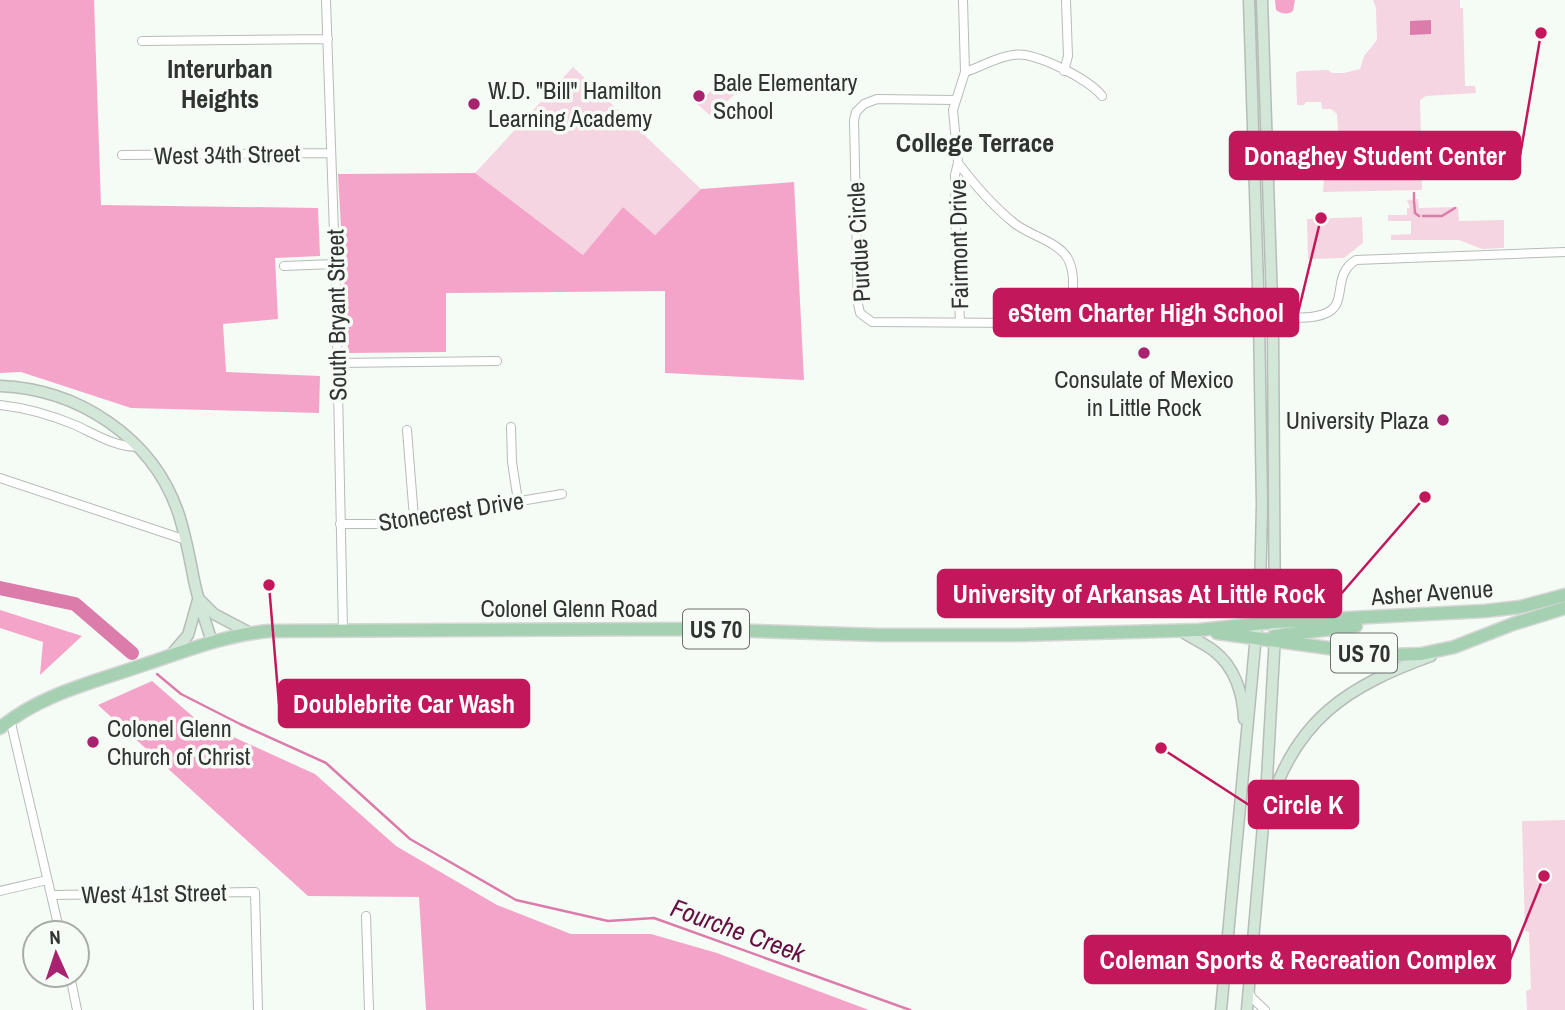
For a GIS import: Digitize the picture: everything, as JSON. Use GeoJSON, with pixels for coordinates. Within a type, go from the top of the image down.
{"type":"FeatureCollection","features":[{"type":"Feature","properties":{"kind":"main road"},"geometry":{"type":"LineString","coordinates":[[1221,1010],[1258,623],[1262,462],[1250,0]]}},
{"type":"Feature","properties":{"kind":"main road"},"geometry":{"type":"LineString","coordinates":[[1247,1010],[1267,779],[1275,638],[1273,318],[1262,0]]}},
{"type":"Feature","properties":{"kind":"main road"},"geometry":{"type":"LineString","coordinates":[[0,386],[45,394],[77,404],[114,426],[138,447],[172,497],[212,642]]}},
{"type":"Feature","properties":{"kind":"main road"},"geometry":{"type":"LineString","coordinates":[[1274,587],[1285,611],[1304,621]]}},
{"type":"Feature","properties":{"kind":"main road","name":"Asher Avenue"},"geometry":{"type":"LineString","coordinates":[[1258,623],[1398,617],[1520,607],[1565,595]]}},
{"type":"Feature","properties":{"kind":"main road"},"geometry":{"type":"LineString","coordinates":[[199,598],[214,614],[250,633]]}},
{"type":"Feature","properties":{"kind":"main road"},"geometry":{"type":"LineString","coordinates":[[170,656],[188,635],[199,598]]}},
{"type":"Feature","properties":{"kind":"main road","name":"Asher Avenue"},"geometry":{"type":"LineString","coordinates":[[1275,638],[1389,655],[1421,654],[1454,647],[1513,624],[1565,608]]}},
{"type":"Feature","properties":{"kind":"main road"},"geometry":{"type":"LineString","coordinates":[[1275,638],[1371,624],[1398,617]]}},
{"type":"Feature","properties":{"kind":"main road","name":"Colonel Glenn Road"},"geometry":{"type":"LineString","coordinates":[[5,723],[37,702],[212,642],[250,633],[694,629],[914,636],[1181,631],[1258,623]]}},
{"type":"Feature","properties":{"kind":"main road","name":"Colonel Glenn Road"},"geometry":{"type":"LineString","coordinates":[[1199,630],[1275,638]]}},
{"type":"Feature","properties":{"kind":"main road"},"geometry":{"type":"LineString","coordinates":[[1181,631],[1214,650],[1231,670],[1240,691],[1245,750]]}},
{"type":"Feature","properties":{"kind":"main road"},"geometry":{"type":"LineString","coordinates":[[1260,848],[1268,809],[1279,779],[1289,759],[1314,724],[1335,704],[1368,682],[1401,666],[1454,647]]}},
{"type":"Feature","properties":{"kind":"street","name":"South Bryant Street"},"geometry":{"type":"LineString","coordinates":[[326,0],[343,631]]}},
{"type":"Feature","properties":{"kind":"street","name":"Fairmont Drive"},"geometry":{"type":"LineString","coordinates":[[960,322],[955,211],[955,175],[958,163],[953,130],[955,100],[965,72],[963,0]]}},
{"type":"Feature","properties":{"kind":"street"},"geometry":{"type":"LineString","coordinates":[[1064,71],[1068,56],[1066,0]]}},
{"type":"Feature","properties":{"kind":"street"},"geometry":{"type":"LineString","coordinates":[[142,41],[328,39]]}},
{"type":"Feature","properties":{"kind":"street"},"geometry":{"type":"LineString","coordinates":[[965,72],[1006,56],[1021,54],[1037,57],[1088,84],[1102,96]]}},
{"type":"Feature","properties":{"kind":"street","name":"Purdue Circle"},"geometry":{"type":"LineString","coordinates":[[955,100],[889,99],[864,104],[856,112],[854,162],[860,313],[872,322],[1049,322],[1062,315],[1069,307],[1073,290],[1072,272],[1067,256],[1013,222],[977,187],[958,163]]}},
{"type":"Feature","properties":{"kind":"street","name":"West 34th Street"},"geometry":{"type":"LineString","coordinates":[[122,155],[331,153]]}},
{"type":"Feature","properties":{"kind":"street"},"geometry":{"type":"LineString","coordinates":[[1273,318],[1318,316],[1330,311],[1338,302],[1343,272],[1356,260],[1565,252]]}},
{"type":"Feature","properties":{"kind":"street"},"geometry":{"type":"LineString","coordinates":[[284,266],[335,264]]}},
{"type":"Feature","properties":{"kind":"street"},"geometry":{"type":"LineString","coordinates":[[337,363],[497,361]]}},
{"type":"Feature","properties":{"kind":"street"},"geometry":{"type":"LineString","coordinates":[[0,405],[32,410],[110,441],[138,447]]}},
{"type":"Feature","properties":{"kind":"street"},"geometry":{"type":"LineString","coordinates":[[511,428],[512,462],[518,501]]}},
{"type":"Feature","properties":{"kind":"street"},"geometry":{"type":"LineString","coordinates":[[407,430],[414,518]]}},
{"type":"Feature","properties":{"kind":"street"},"geometry":{"type":"LineString","coordinates":[[0,478],[186,540]]}},
{"type":"Feature","properties":{"kind":"street","name":"Stonecrest Drive"},"geometry":{"type":"LineString","coordinates":[[340,524],[384,524],[562,494]]}},
{"type":"Feature","properties":{"kind":"street"},"geometry":{"type":"LineString","coordinates":[[5,723],[57,919]]}},
{"type":"Feature","properties":{"kind":"street"},"geometry":{"type":"LineString","coordinates":[[0,891],[47,880]]}},
{"type":"Feature","properties":{"kind":"street","name":"West 41st Street"},"geometry":{"type":"LineString","coordinates":[[52,895],[256,892],[258,1010]]}},
{"type":"Feature","properties":{"kind":"street"},"geometry":{"type":"LineString","coordinates":[[366,916],[369,1010]]}},
{"type":"Feature","properties":{"kind":"street"},"geometry":{"type":"LineString","coordinates":[[72,989],[77,1010]]}},
{"type":"Feature","properties":{"kind":"street"},"geometry":{"type":"LineString","coordinates":[[1248,990],[1252,998],[1265,1010]]}},
{"type":"Feature","properties":{"kind":"shaded area"},"geometry":{"type":"Polygon","coordinates":[[[0,0],[94,0],[101,205],[318,208],[320,256],[275,258],[278,319],[223,324],[226,372],[320,376],[319,413],[131,408],[21,372],[0,373],[0,0]]]}},
{"type":"Feature","properties":{"kind":"shaded area"},"geometry":{"type":"Polygon","coordinates":[[[1275,0],[1295,0],[1293,11],[1282,13],[1276,10],[1275,0]]]}},
{"type":"Feature","properties":{"kind":"shaded area"},"geometry":{"type":"Polygon","coordinates":[[[1373,0],[1460,0],[1460,8],[1463,8],[1465,86],[1475,86],[1476,93],[1426,96],[1420,100],[1421,137],[1416,139],[1416,152],[1421,153],[1422,190],[1323,192],[1324,179],[1335,178],[1338,174],[1338,152],[1326,151],[1326,139],[1338,132],[1337,114],[1331,109],[1322,109],[1321,102],[1297,105],[1296,73],[1328,70],[1332,73],[1344,73],[1360,69],[1364,56],[1377,40],[1376,8],[1373,0]]]}},
{"type":"Feature","properties":{"kind":"shaded area"},"geometry":{"type":"Polygon","coordinates":[[[1431,20],[1431,34],[1410,35],[1410,21],[1431,20]]]}},
{"type":"Feature","properties":{"kind":"shaded area"},"geometry":{"type":"Polygon","coordinates":[[[573,67],[701,189],[655,235],[623,207],[583,255],[475,173],[573,67]]]}},
{"type":"Feature","properties":{"kind":"shaded area"},"geometry":{"type":"Polygon","coordinates":[[[720,82],[735,94],[711,116],[697,104],[720,82]]]}},
{"type":"Feature","properties":{"kind":"shaded area"},"geometry":{"type":"Polygon","coordinates":[[[475,173],[583,255],[623,207],[655,235],[701,189],[794,182],[804,380],[665,373],[665,291],[446,293],[446,352],[348,353],[338,174],[475,173]]]}},
{"type":"Feature","properties":{"kind":"shaded area"},"geometry":{"type":"Polygon","coordinates":[[[1418,199],[1419,208],[1458,207],[1459,221],[1504,220],[1504,248],[1482,249],[1459,240],[1391,240],[1391,235],[1411,234],[1411,221],[1388,221],[1388,215],[1407,215],[1407,208],[1410,208],[1407,200],[1418,199]]]}},
{"type":"Feature","properties":{"kind":"shaded area"},"geometry":{"type":"Polygon","coordinates":[[[1362,217],[1363,243],[1344,258],[1308,259],[1307,219],[1362,217]]]}},
{"type":"Feature","properties":{"kind":"shaded area"},"geometry":{"type":"Polygon","coordinates":[[[0,610],[82,636],[40,675],[43,642],[0,628],[0,610]]]}},
{"type":"Feature","properties":{"kind":"shaded area"},"geometry":{"type":"Polygon","coordinates":[[[152,681],[198,721],[315,774],[396,846],[497,905],[571,934],[651,934],[717,953],[869,1010],[426,1010],[419,897],[308,896],[98,705],[152,681]]]}},
{"type":"Feature","properties":{"kind":"shaded area"},"geometry":{"type":"Polygon","coordinates":[[[1565,820],[1565,1010],[1527,1010],[1526,991],[1531,989],[1529,932],[1525,931],[1522,821],[1565,820]]]}},
{"type":"Feature","properties":{"kind":"waterway"},"geometry":{"type":"LineString","coordinates":[[1414,193],[1414,199]]}},
{"type":"Feature","properties":{"kind":"waterway"},"geometry":{"type":"LineString","coordinates":[[1414,201],[1415,213],[1419,216]]}},
{"type":"Feature","properties":{"kind":"waterway"},"geometry":{"type":"LineString","coordinates":[[1423,216],[1442,216],[1455,208]]}},
{"type":"Feature","properties":{"kind":"waterway"},"geometry":{"type":"LineString","coordinates":[[0,588],[75,604],[132,653]]}},
{"type":"Feature","properties":{"kind":"waterway","name":"Fourche Creek"},"geometry":{"type":"LineString","coordinates":[[157,674],[181,694],[326,763],[410,839],[516,900],[608,921],[654,918],[910,1010]]}},
{"type":"Feature","properties":{"kind":"place","name":"Donaghey Student Center"},"geometry":{"type":"Point","coordinates":[1541,33]}},
{"type":"Feature","properties":{"kind":"place","name":"Bale Elementary School"},"geometry":{"type":"Point","coordinates":[699,96]}},
{"type":"Feature","properties":{"kind":"place","name":"W.D. \"Bill\" Hamilton Learning Academy"},"geometry":{"type":"Point","coordinates":[474,104]}},
{"type":"Feature","properties":{"kind":"place","name":"eStem Charter High School"},"geometry":{"type":"Point","coordinates":[1321,218]}},
{"type":"Feature","properties":{"kind":"place","name":"Consulate of Mexico in Little Rock"},"geometry":{"type":"Point","coordinates":[1144,353]}},
{"type":"Feature","properties":{"kind":"place","name":"University Plaza"},"geometry":{"type":"Point","coordinates":[1443,420]}},
{"type":"Feature","properties":{"kind":"place","name":"University of Arkansas At Little Rock"},"geometry":{"type":"Point","coordinates":[1425,497]}},
{"type":"Feature","properties":{"kind":"place","name":"Doublebrite Car Wash"},"geometry":{"type":"Point","coordinates":[269,585]}},
{"type":"Feature","properties":{"kind":"place","name":"Colonel Glenn Church of Christ"},"geometry":{"type":"Point","coordinates":[93,742]}},
{"type":"Feature","properties":{"kind":"place","name":"Circle K"},"geometry":{"type":"Point","coordinates":[1161,748]}},
{"type":"Feature","properties":{"kind":"place","name":"Coleman Sports & Recreation Complex"},"geometry":{"type":"Point","coordinates":[1544,876]}},
{"type":"Feature","properties":{"kind":"district","name":"Interurban Heights"},"geometry":{"type":"Point","coordinates":[220,83]}},
{"type":"Feature","properties":{"kind":"district","name":"College Terrace"},"geometry":{"type":"Point","coordinates":[975,142]}}]}
